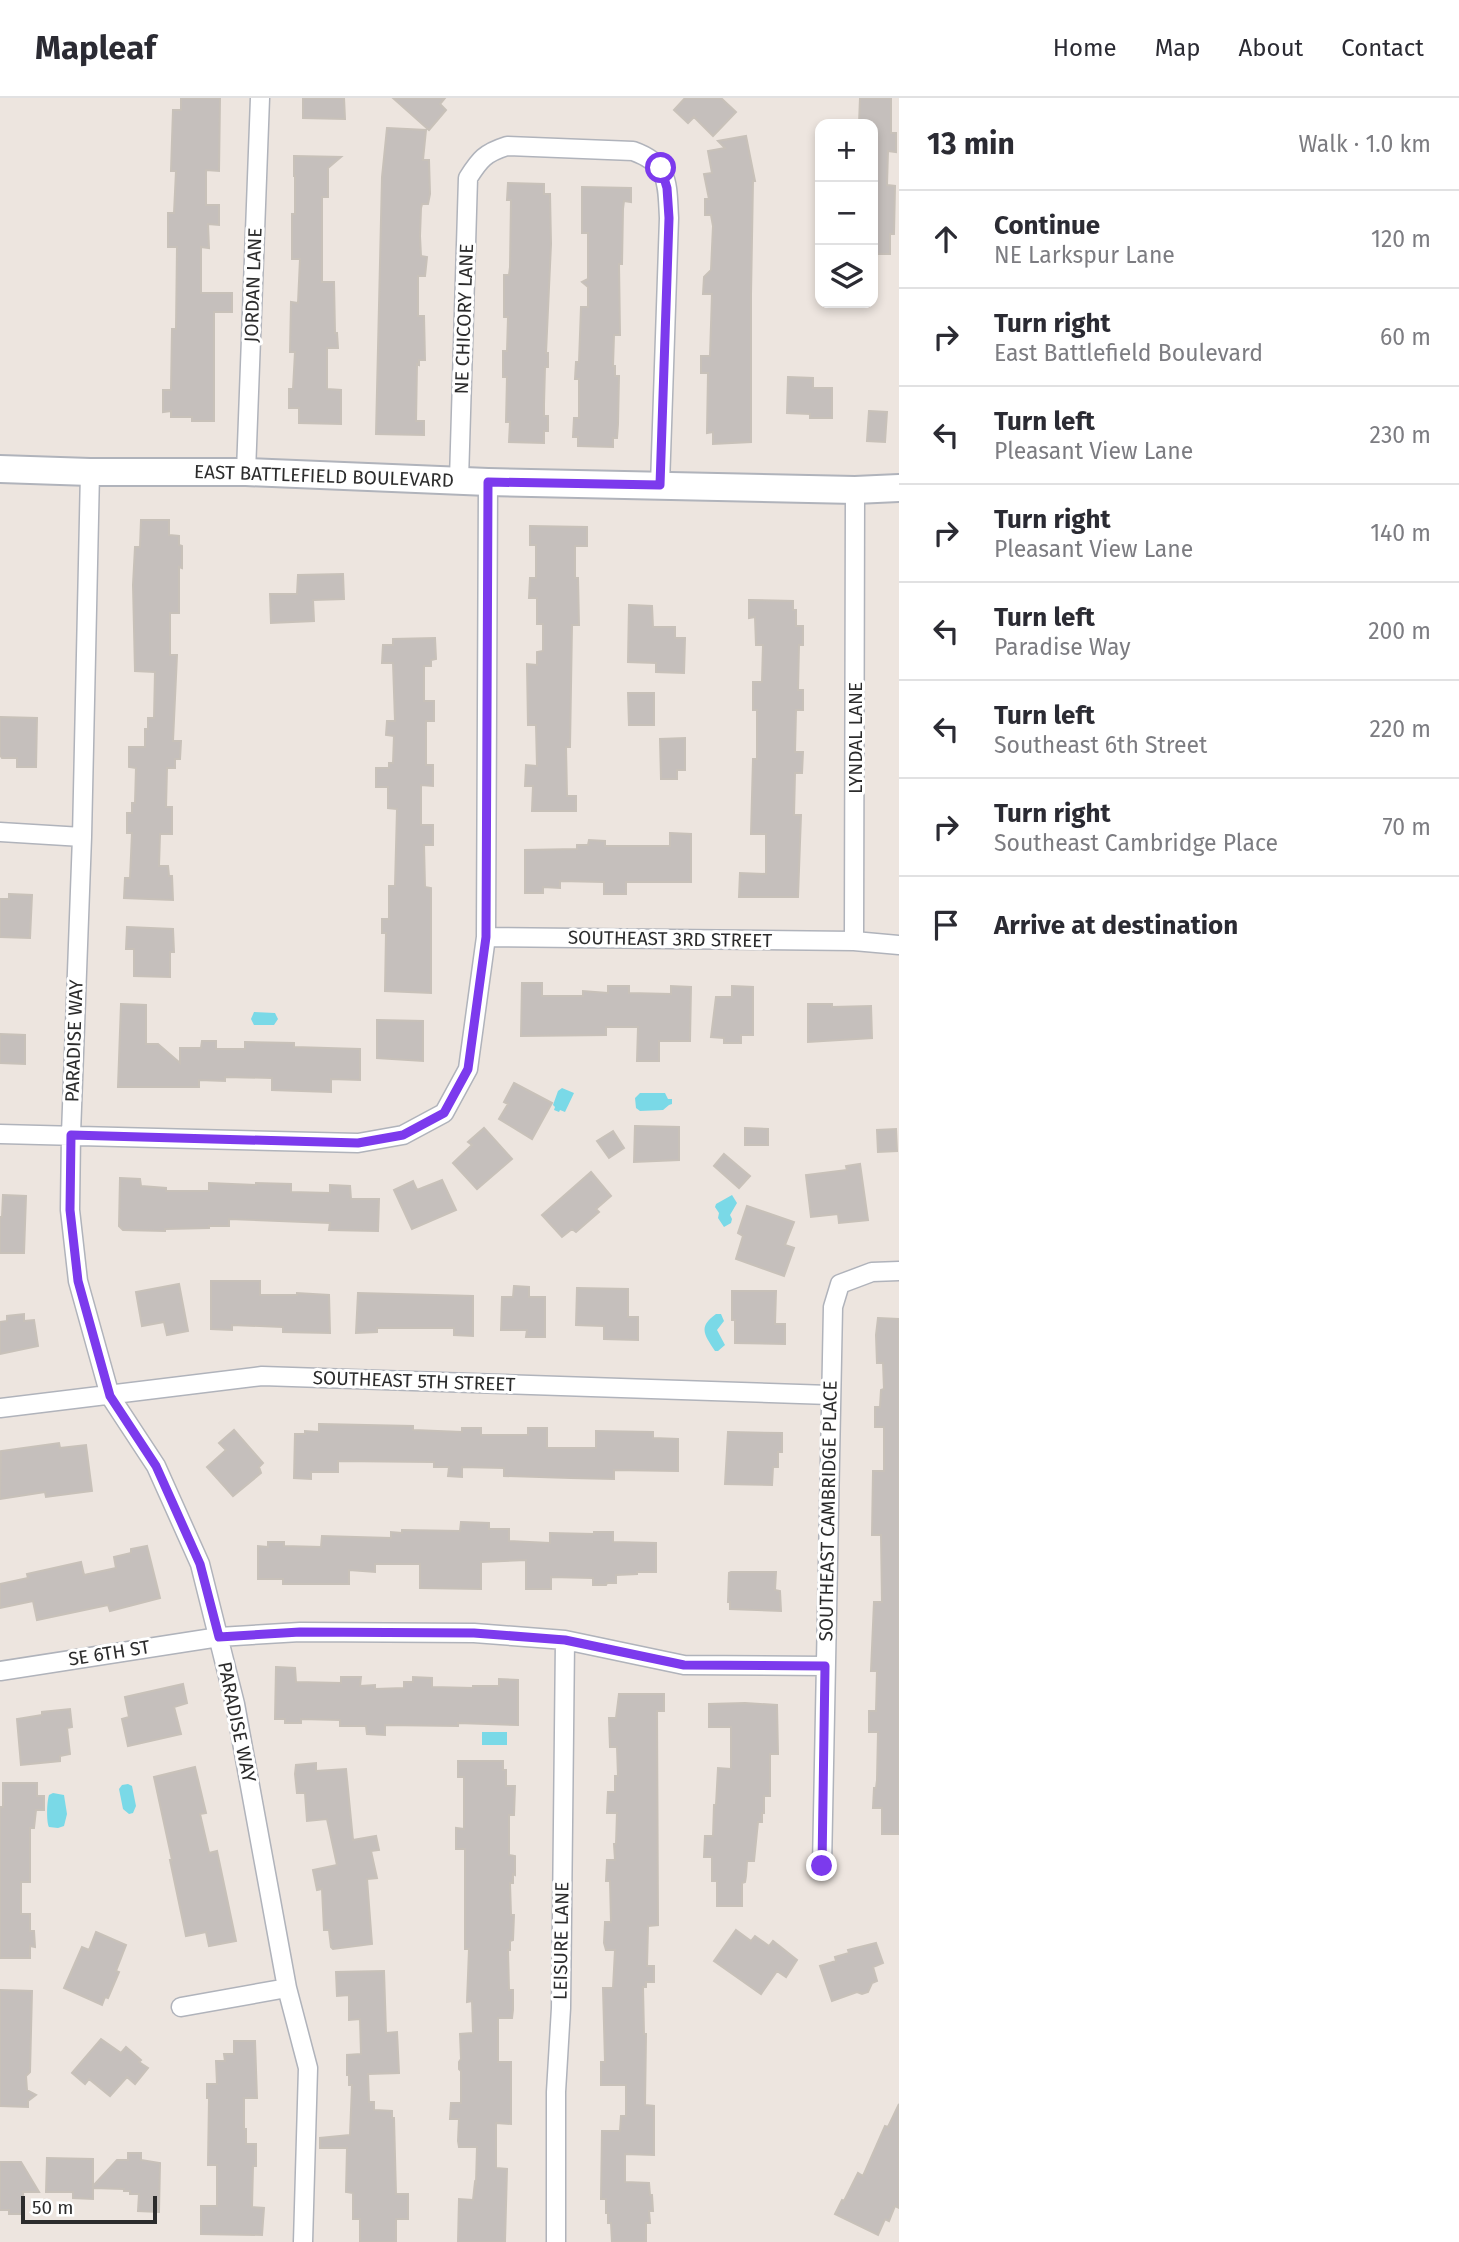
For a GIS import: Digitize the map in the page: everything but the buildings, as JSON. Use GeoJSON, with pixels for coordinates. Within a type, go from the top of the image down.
{"type":"FeatureCollection","features":[{"type":"Feature","properties":{"kind":"street","name":"JORDAN LANE"},"geometry":{"type":"LineString","coordinates":[[246,472],[260,98]]}},
{"type":"Feature","properties":{"kind":"street","name":"NE CHICORY LANE"},"geometry":{"type":"LineString","coordinates":[[459,480],[468,178],[479,160],[491,151],[507,146],[633,151],[649,156],[661,168],[667,188],[669,218],[660,485]]}},
{"type":"Feature","properties":{"kind":"street","name":"EAST BATTLEFIELD BOULEVARD"},"geometry":{"type":"LineString","coordinates":[[0,469],[246,472],[488,482],[855,490],[899,488]]}},
{"type":"Feature","properties":{"kind":"street","name":"PARADISE WAY"},"geometry":{"type":"LineString","coordinates":[[90,472],[82,837],[71,1135],[70,1210],[78,1281],[110,1396],[156,1466],[200,1564],[235,1704],[287,1988],[308,2067],[303,2242]]}},
{"type":"Feature","properties":{"kind":"street"},"geometry":{"type":"LineString","coordinates":[[0,1134],[358,1143],[403,1135],[444,1113],[468,1069],[486,937],[488,482]]}},
{"type":"Feature","properties":{"kind":"street","name":"LYNDAL LANE"},"geometry":{"type":"LineString","coordinates":[[854,941],[855,490]]}},
{"type":"Feature","properties":{"kind":"street"},"geometry":{"type":"LineString","coordinates":[[0,832],[82,837]]}},
{"type":"Feature","properties":{"kind":"street","name":"SOUTHEAST 3RD STREET"},"geometry":{"type":"LineString","coordinates":[[486,937],[854,941]]}},
{"type":"Feature","properties":{"kind":"street"},"geometry":{"type":"LineString","coordinates":[[854,941],[899,945]]}},
{"type":"Feature","properties":{"kind":"street","name":"SOUTHEAST CAMBRIDGE PLACE"},"geometry":{"type":"LineString","coordinates":[[822,1866],[833,1307],[840,1284],[872,1272],[899,1271]]}},
{"type":"Feature","properties":{"kind":"street","name":"SOUTHEAST 5TH STREET"},"geometry":{"type":"LineString","coordinates":[[0,1408],[262,1376],[830,1395]]}},
{"type":"Feature","properties":{"kind":"street","name":"SE 6TH ST"},"geometry":{"type":"LineString","coordinates":[[0,1671],[219,1637],[300,1632],[474,1633],[565,1640],[684,1665],[825,1666]]}},
{"type":"Feature","properties":{"kind":"street","name":"LEISURE LANE"},"geometry":{"type":"LineString","coordinates":[[556,2242],[556,2092],[561,2008],[565,1640]]}},
{"type":"Feature","properties":{"kind":"street"},"geometry":{"type":"LineString","coordinates":[[181,2007],[287,1988]]}},
{"type":"Feature","properties":{"kind":"water"},"geometry":{"type":"Polygon","coordinates":[[[254,1012],[275,1013],[278,1019],[274,1025],[254,1025],[251,1019],[254,1012]]]}},
{"type":"Feature","properties":{"kind":"water"},"geometry":{"type":"Polygon","coordinates":[[[562,1088],[574,1093],[565,1112],[559,1112],[554,1110],[553,1105],[558,1091],[562,1088]]]}},
{"type":"Feature","properties":{"kind":"water"},"geometry":{"type":"Polygon","coordinates":[[[640,1093],[665,1093],[668,1099],[672,1099],[672,1104],[663,1110],[640,1111],[636,1108],[635,1098],[640,1093]]]}},
{"type":"Feature","properties":{"kind":"water"},"geometry":{"type":"Polygon","coordinates":[[[732,1195],[737,1203],[730,1215],[731,1223],[724,1227],[715,1207],[732,1195]]]}},
{"type":"Feature","properties":{"kind":"water"},"geometry":{"type":"Polygon","coordinates":[[[716,1314],[721,1314],[724,1321],[717,1330],[725,1345],[718,1351],[715,1351],[705,1331],[707,1323],[716,1314]]]}},
{"type":"Feature","properties":{"kind":"water"},"geometry":{"type":"Polygon","coordinates":[[[482,1732],[507,1732],[507,1745],[482,1745],[482,1732]]]}},
{"type":"Feature","properties":{"kind":"water"},"geometry":{"type":"Polygon","coordinates":[[[128,1784],[132,1786],[136,1806],[133,1813],[129,1814],[123,1809],[119,1789],[128,1784]]]}},
{"type":"Feature","properties":{"kind":"water"},"geometry":{"type":"Polygon","coordinates":[[[53,1793],[64,1795],[67,1814],[64,1826],[58,1828],[49,1827],[47,1820],[48,1798],[53,1793]]]}},
{"type":"Feature","properties":{"kind":"route"},"geometry":{"type":"LineString","coordinates":[[661,168],[667,188],[669,218],[660,485],[488,482],[486,937],[468,1069],[444,1113],[403,1135],[358,1143],[71,1135],[70,1210],[78,1281],[110,1396],[156,1466],[200,1564],[219,1637],[300,1632],[474,1633],[565,1640],[684,1665],[825,1666],[822,1866]]}}]}
